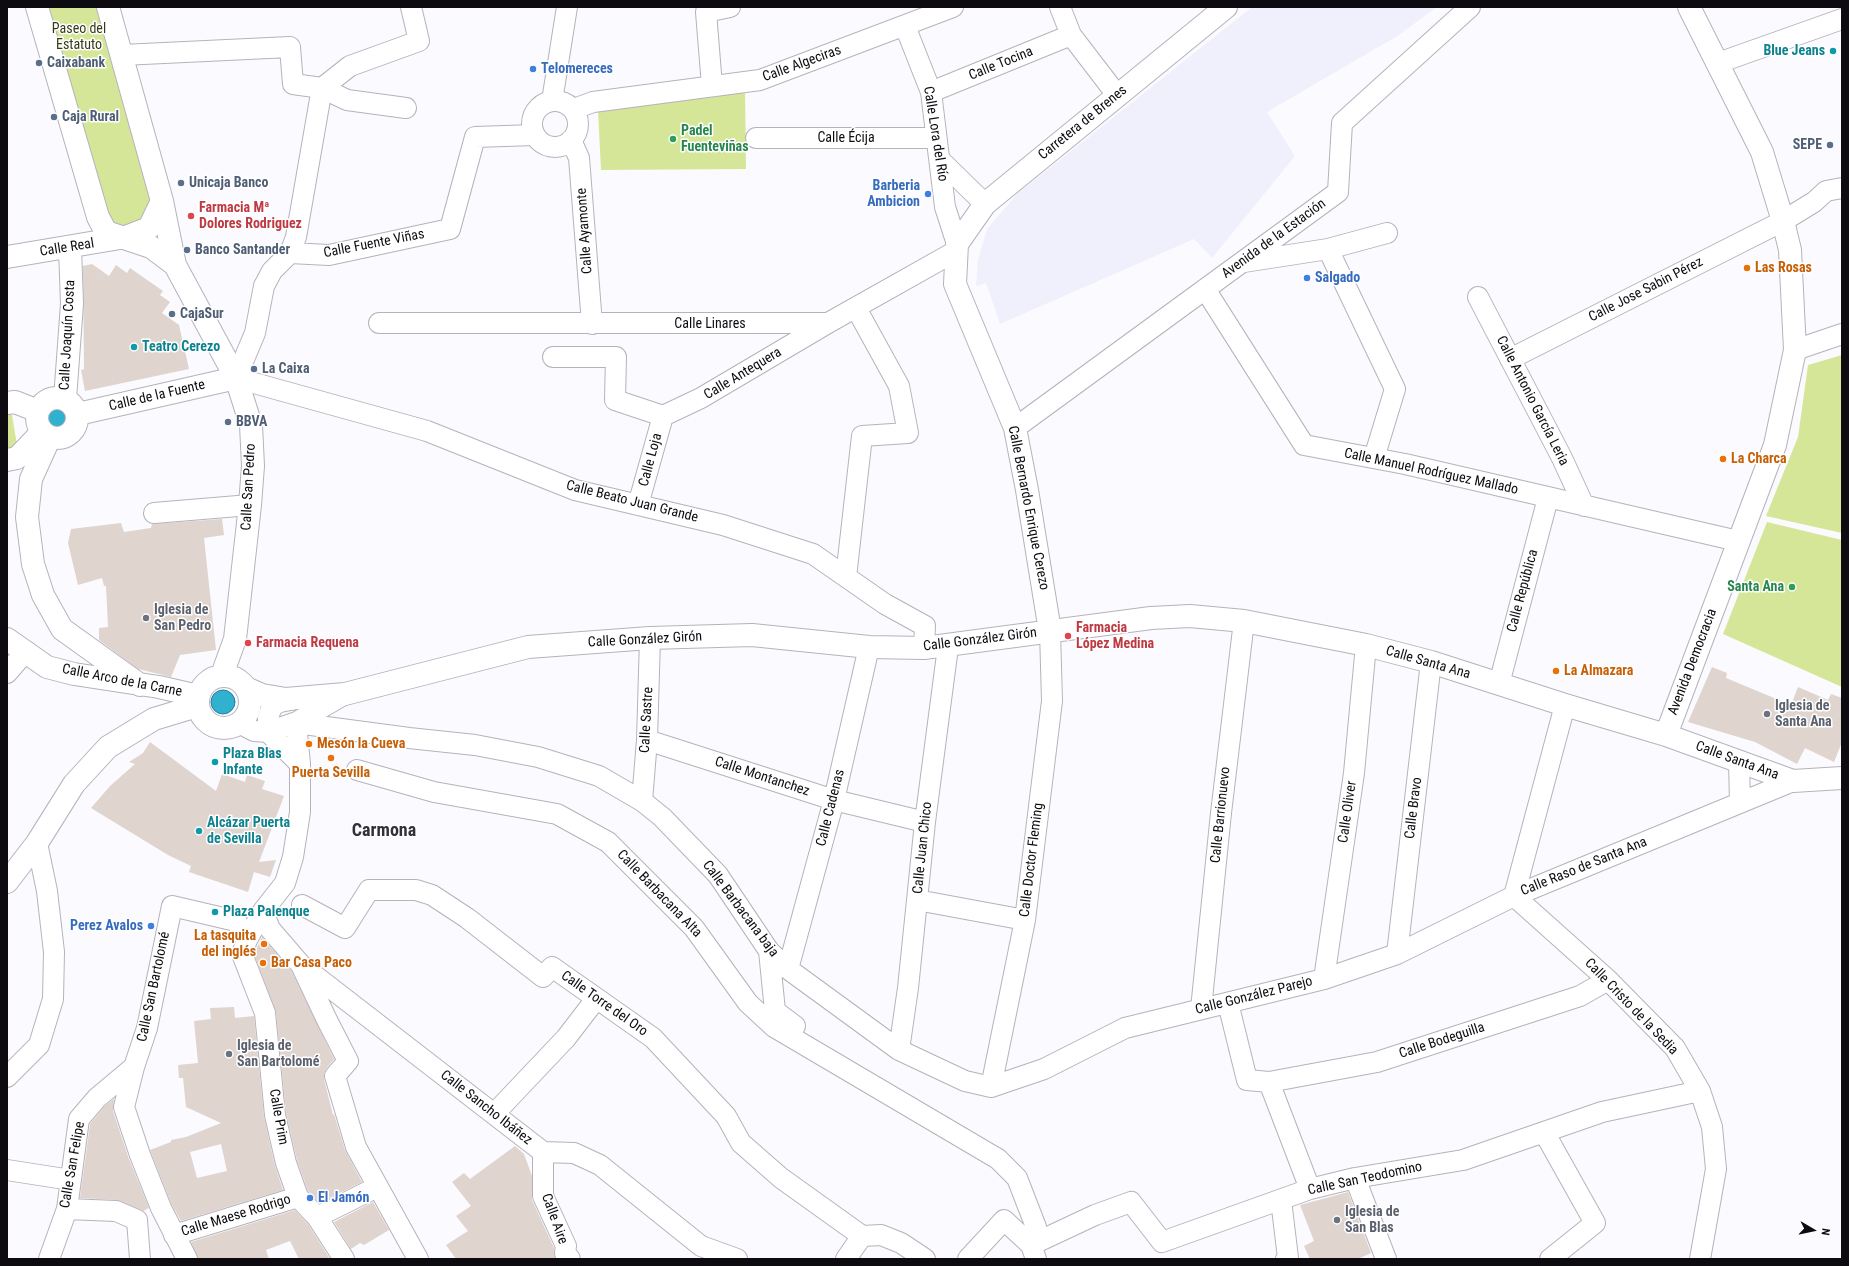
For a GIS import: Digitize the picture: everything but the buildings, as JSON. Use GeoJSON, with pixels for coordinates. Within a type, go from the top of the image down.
{"type":"FeatureCollection","features":[{"type":"Feature","properties":{"kind":"street"},"geometry":{"type":"LineString","coordinates":[[37,7],[98,217],[106,232],[151,246],[176,265]]}},
{"type":"Feature","properties":{"kind":"street"},"geometry":{"type":"LineString","coordinates":[[108,7],[162,201],[176,265]]}},
{"type":"Feature","properties":{"kind":"street"},"geometry":{"type":"LineString","coordinates":[[236,378],[255,333],[264,286],[272,271],[290,253],[296,237],[322,88],[350,66],[419,41],[411,7]]}},
{"type":"Feature","properties":{"kind":"street"},"geometry":{"type":"LineString","coordinates":[[552,101],[567,7]]}},
{"type":"Feature","properties":{"kind":"street"},"geometry":{"type":"LineString","coordinates":[[712,86],[706,12],[730,7]]}},
{"type":"Feature","properties":{"kind":"street"},"geometry":{"type":"LineString","coordinates":[[1060,7],[1071,35],[1117,96]]}},
{"type":"Feature","properties":{"kind":"street","name":"Carretera de Brenes"},"geometry":{"type":"LineString","coordinates":[[956,248],[985,204],[1226,7]]}},
{"type":"Feature","properties":{"kind":"street","name":"Avenida de la Estación"},"geometry":{"type":"LineString","coordinates":[[1015,428],[1338,192],[1342,123],[1470,7]]}},
{"type":"Feature","properties":{"kind":"street","name":"Avenida Democracia"},"geometry":{"type":"LineString","coordinates":[[1666,735],[1775,445],[1795,350],[1790,250],[1783,221],[1762,152],[1689,7]]}},
{"type":"Feature","properties":{"kind":"street","name":"Calle Algeciras"},"geometry":{"type":"LineString","coordinates":[[574,110],[593,102],[760,80],[904,26],[944,9]]}},
{"type":"Feature","properties":{"kind":"street"},"geometry":{"type":"LineString","coordinates":[[1718,63],[1842,20]]}},
{"type":"Feature","properties":{"kind":"street","name":"Calle Lora del Río"},"geometry":{"type":"LineString","coordinates":[[904,26],[931,92],[945,207],[956,248]]}},
{"type":"Feature","properties":{"kind":"street","name":"Calle Tocina"},"geometry":{"type":"LineString","coordinates":[[931,92],[1071,35]]}},
{"type":"Feature","properties":{"kind":"street"},"geometry":{"type":"LineString","coordinates":[[122,55],[290,47],[292,84],[322,88],[347,100],[406,108]]}},
{"type":"Feature","properties":{"kind":"street"},"geometry":{"type":"LineString","coordinates":[[552,101],[560,101],[574,110],[577,115],[578,129],[571,140],[566,144],[552,147],[539,141],[535,135],[532,121],[539,107],[552,101]]}},
{"type":"Feature","properties":{"kind":"street","name":"Calle Fuente Viñas"},"geometry":{"type":"LineString","coordinates":[[290,253],[329,255],[450,229],[475,137],[535,135]]}},
{"type":"Feature","properties":{"kind":"street","name":"Calle Écija"},"geometry":{"type":"LineString","coordinates":[[756,138],[936,138]]}},
{"type":"Feature","properties":{"kind":"street","name":"Calle Ayamonte"},"geometry":{"type":"LineString","coordinates":[[571,140],[579,158],[592,324]]}},
{"type":"Feature","properties":{"kind":"street"},"geometry":{"type":"LineString","coordinates":[[940,160],[985,204]]}},
{"type":"Feature","properties":{"kind":"street","name":"Calle Jose Sabin Pérez"},"geometry":{"type":"LineString","coordinates":[[1510,358],[1783,221],[1814,202],[1826,191],[1842,188]]}},
{"type":"Feature","properties":{"kind":"street"},"geometry":{"type":"LineString","coordinates":[[126,237],[149,228],[162,201]]}},
{"type":"Feature","properties":{"kind":"street"},"geometry":{"type":"LineString","coordinates":[[1241,263],[1328,249],[1387,233]]}},
{"type":"Feature","properties":{"kind":"street","name":"Calle Real"},"geometry":{"type":"LineString","coordinates":[[7,257],[70,248],[126,237]]}},
{"type":"Feature","properties":{"kind":"street","name":"Calle Joaquín Costa"},"geometry":{"type":"LineString","coordinates":[[70,248],[72,304],[71,406]]}},
{"type":"Feature","properties":{"kind":"street","name":"Calle Antequera"},"geometry":{"type":"LineString","coordinates":[[663,416],[701,398],[956,248]]}},
{"type":"Feature","properties":{"kind":"street","name":"Calle Bernardo Enrique Cerezo"},"geometry":{"type":"LineString","coordinates":[[956,248],[955,284],[1015,428],[1032,513],[1050,631]]}},
{"type":"Feature","properties":{"kind":"street"},"geometry":{"type":"LineString","coordinates":[[1328,249],[1395,389],[1374,458]]}},
{"type":"Feature","properties":{"kind":"street","name":"Calle San Pedro"},"geometry":{"type":"LineString","coordinates":[[176,265],[236,378],[251,425],[253,466],[235,639],[222,675]]}},
{"type":"Feature","properties":{"kind":"street","name":"Calle Manuel Rodríguez Mallado"},"geometry":{"type":"LineString","coordinates":[[1205,289],[1304,445],[1374,458],[1738,541]]}},
{"type":"Feature","properties":{"kind":"street","name":"Calle Antonio García Leria"},"geometry":{"type":"LineString","coordinates":[[1478,297],[1562,458],[1584,506]]}},
{"type":"Feature","properties":{"kind":"street"},"geometry":{"type":"LineString","coordinates":[[846,577],[862,436],[908,433],[899,386],[856,308]]}},
{"type":"Feature","properties":{"kind":"street","name":"Calle Linares"},"geometry":{"type":"LineString","coordinates":[[379,323],[828,323]]}},
{"type":"Feature","properties":{"kind":"street"},"geometry":{"type":"LineString","coordinates":[[1795,350],[1842,334]]}},
{"type":"Feature","properties":{"kind":"street"},"geometry":{"type":"LineString","coordinates":[[553,357],[616,357],[615,400],[663,416]]}},
{"type":"Feature","properties":{"kind":"street","name":"Calle de la Fuente"},"geometry":{"type":"LineString","coordinates":[[71,406],[236,378]]}},
{"type":"Feature","properties":{"kind":"street","name":"Calle Beato Juan Grande"},"geometry":{"type":"LineString","coordinates":[[236,378],[427,431],[575,490],[723,525],[814,554],[885,604],[924,626],[924,648]]}},
{"type":"Feature","properties":{"kind":"street"},"geometry":{"type":"LineString","coordinates":[[52,398],[71,406],[76,426],[68,436],[56,439],[46,435],[37,422],[38,411],[41,405],[52,398]]}},
{"type":"Feature","properties":{"kind":"street"},"geometry":{"type":"LineString","coordinates":[[7,403],[15,402],[38,411]]}},
{"type":"Feature","properties":{"kind":"street","name":"Calle Loja"},"geometry":{"type":"LineString","coordinates":[[638,505],[663,416]]}},
{"type":"Feature","properties":{"kind":"street"},"geometry":{"type":"LineString","coordinates":[[7,460],[17,458],[46,435]]}},
{"type":"Feature","properties":{"kind":"street"},"geometry":{"type":"LineString","coordinates":[[46,435],[31,479],[27,517],[33,564],[43,596],[62,629],[140,685]]}},
{"type":"Feature","properties":{"kind":"street","name":"Calle República"},"geometry":{"type":"LineString","coordinates":[[1498,684],[1548,498]]}},
{"type":"Feature","properties":{"kind":"street"},"geometry":{"type":"LineString","coordinates":[[154,513],[250,505]]}},
{"type":"Feature","properties":{"kind":"street","name":"Calle Santa Ana"},"geometry":{"type":"LineString","coordinates":[[1050,631],[1159,618],[1190,616],[1244,621],[1366,645],[1431,662],[1565,705],[1666,735],[1793,781]]}},
{"type":"Feature","properties":{"kind":"street","name":"Calle Barrionuevo"},"geometry":{"type":"LineString","coordinates":[[1201,1009],[1221,813],[1244,621]]}},
{"type":"Feature","properties":{"kind":"street","name":"Calle González Girón"},"geometry":{"type":"LineString","coordinates":[[246,688],[262,695],[286,699],[345,694],[528,647],[650,638],[752,635],[869,647],[924,648],[948,647],[1050,631]]}},
{"type":"Feature","properties":{"kind":"street","name":"Calle Doctor Fleming"},"geometry":{"type":"LineString","coordinates":[[991,1087],[1025,920],[1052,701],[1050,631]]}},
{"type":"Feature","properties":{"kind":"street","name":"Calle Sastre"},"geometry":{"type":"LineString","coordinates":[[642,801],[647,740],[650,638]]}},
{"type":"Feature","properties":{"kind":"street","name":"Calle Arco de la Carne"},"geometry":{"type":"LineString","coordinates":[[7,639],[47,667],[74,674],[140,685],[198,701]]}},
{"type":"Feature","properties":{"kind":"street","name":"Calle Oliver"},"geometry":{"type":"LineString","coordinates":[[1324,979],[1354,773],[1366,645]]}},
{"type":"Feature","properties":{"kind":"street","name":"Calle Cadenas"},"geometry":{"type":"LineString","coordinates":[[788,969],[834,800],[869,647]]}},
{"type":"Feature","properties":{"kind":"street","name":"Calle Juan Chico"},"geometry":{"type":"LineString","coordinates":[[899,1050],[925,822],[948,647]]}},
{"type":"Feature","properties":{"kind":"street"},"geometry":{"type":"LineString","coordinates":[[7,673],[26,652]]}},
{"type":"Feature","properties":{"kind":"street","name":"Calle Bravo"},"geometry":{"type":"LineString","coordinates":[[1396,954],[1431,662]]}},
{"type":"Feature","properties":{"kind":"street"},"geometry":{"type":"LineString","coordinates":[[222,675],[236,678],[246,688],[249,696],[248,711],[239,724],[226,728],[211,725],[205,720],[198,701],[201,688],[207,682],[222,675]]}},
{"type":"Feature","properties":{"kind":"street"},"geometry":{"type":"LineString","coordinates":[[239,724],[254,731],[268,732],[296,722],[345,694]]}},
{"type":"Feature","properties":{"kind":"street"},"geometry":{"type":"LineString","coordinates":[[300,764],[268,732],[268,718],[272,706],[280,702],[303,697]]}},
{"type":"Feature","properties":{"kind":"street"},"geometry":{"type":"LineString","coordinates":[[7,882],[37,843],[74,784],[108,747],[154,719],[198,701]]}},
{"type":"Feature","properties":{"kind":"street","name":"Calle Raso de Santa Ana"},"geometry":{"type":"LineString","coordinates":[[1514,896],[1565,705]]}},
{"type":"Feature","properties":{"kind":"street","name":"Calle Prim"},"geometry":{"type":"LineString","coordinates":[[296,722],[300,764],[300,812],[293,857],[285,883],[263,911],[247,940],[242,954],[264,1013],[275,1115],[286,1163],[298,1197],[316,1217],[337,1256]]}},
{"type":"Feature","properties":{"kind":"street","name":"Calle Barbacana baja"},"geometry":{"type":"LineString","coordinates":[[296,722],[408,738],[475,745],[538,757],[599,776],[642,801],[662,817],[718,875],[769,951],[788,969],[899,1050],[965,1081],[991,1087]]}},
{"type":"Feature","properties":{"kind":"street","name":"Calle Montanchez"},"geometry":{"type":"LineString","coordinates":[[647,740],[834,800],[925,822]]}},
{"type":"Feature","properties":{"kind":"street"},"geometry":{"type":"LineString","coordinates":[[1739,762],[1740,803]]}},
{"type":"Feature","properties":{"kind":"street","name":"Calle Barbacana Alta"},"geometry":{"type":"LineString","coordinates":[[357,770],[434,792],[556,814],[608,842],[694,928],[748,1004],[774,1027],[998,1159],[1017,1178],[1036,1227],[1033,1252]]}},
{"type":"Feature","properties":{"kind":"street"},"geometry":{"type":"LineString","coordinates":[[1793,781],[1842,778]]}},
{"type":"Feature","properties":{"kind":"street","name":"Calle Raso de Santa Ana"},"geometry":{"type":"LineString","coordinates":[[1514,896],[1793,781]]}},
{"type":"Feature","properties":{"kind":"street"},"geometry":{"type":"LineString","coordinates":[[7,1077],[39,1045],[53,999],[54,952],[47,891],[37,843]]}},
{"type":"Feature","properties":{"kind":"street","name":"Calle Torre del Oro"},"geometry":{"type":"LineString","coordinates":[[302,905],[345,928],[369,890],[416,890],[432,894],[467,918],[543,977],[552,967],[653,1038],[726,1116],[741,1142],[782,1178],[862,1236]]}},
{"type":"Feature","properties":{"kind":"street","name":"Calle González Parejo"},"geometry":{"type":"LineString","coordinates":[[991,1087],[1044,1069],[1125,1028],[1324,979],[1396,954],[1514,896]]}},
{"type":"Feature","properties":{"kind":"street","name":"Calle Cristo de la Sedia"},"geometry":{"type":"LineString","coordinates":[[1514,896],[1608,980],[1675,1048],[1700,1091],[1712,1127],[1716,1169],[1700,1259]]}},
{"type":"Feature","properties":{"kind":"street"},"geometry":{"type":"LineString","coordinates":[[917,900],[1025,920]]}},
{"type":"Feature","properties":{"kind":"street","name":"Calle San Bartolomé"},"geometry":{"type":"LineString","coordinates":[[187,1259],[161,1208],[140,1155],[124,1107],[134,1067],[147,1028],[172,906],[236,921],[247,940]]}},
{"type":"Feature","properties":{"kind":"street","name":"Calle Sancho Ibáñez"},"geometry":{"type":"LineString","coordinates":[[263,911],[270,929],[301,965],[542,1152],[574,1153],[600,1166],[701,1246],[737,1259]]}},
{"type":"Feature","properties":{"kind":"street","name":"Calle Barbacana Alta"},"geometry":{"type":"LineString","coordinates":[[769,951],[774,1011],[822,1046],[883,1081],[912,1108]]}},
{"type":"Feature","properties":{"kind":"street"},"geometry":{"type":"LineString","coordinates":[[301,965],[348,1061],[335,1076],[356,1147],[418,1259]]}},
{"type":"Feature","properties":{"kind":"street","name":"Calle Bodeguilla"},"geometry":{"type":"LineString","coordinates":[[1228,1003],[1247,1080],[1269,1082],[1376,1062],[1580,996],[1608,980]]}},
{"type":"Feature","properties":{"kind":"street"},"geometry":{"type":"LineString","coordinates":[[494,1114],[566,1038],[596,999]]}},
{"type":"Feature","properties":{"kind":"street","name":"Calle San Felipe"},"geometry":{"type":"LineString","coordinates":[[49,1259],[67,1209],[79,1119],[97,1098],[134,1067]]}},
{"type":"Feature","properties":{"kind":"street"},"geometry":{"type":"LineString","coordinates":[[1269,1082],[1310,1190]]}},
{"type":"Feature","properties":{"kind":"street","name":"Calle San Teodomino"},"geometry":{"type":"LineString","coordinates":[[1033,1252],[1095,1215],[1131,1202],[1162,1242],[1310,1190],[1355,1178],[1463,1160],[1602,1112],[1700,1091]]}},
{"type":"Feature","properties":{"kind":"street"},"geometry":{"type":"LineString","coordinates":[[1544,1132],[1595,1224],[1550,1259]]}},
{"type":"Feature","properties":{"kind":"street","name":"Calle Aire"},"geometry":{"type":"LineString","coordinates":[[542,1152],[543,1196],[566,1246],[565,1253],[570,1259]]}},
{"type":"Feature","properties":{"kind":"street"},"geometry":{"type":"LineString","coordinates":[[7,1170],[71,1180]]}},
{"type":"Feature","properties":{"kind":"street"},"geometry":{"type":"LineString","coordinates":[[1355,1178],[1386,1259]]}},
{"type":"Feature","properties":{"kind":"street"},"geometry":{"type":"LineString","coordinates":[[316,1217],[377,1187]]}},
{"type":"Feature","properties":{"kind":"street","name":"Calle Maese Rodrigo"},"geometry":{"type":"LineString","coordinates":[[174,1236],[298,1197]]}},
{"type":"Feature","properties":{"kind":"street"},"geometry":{"type":"LineString","coordinates":[[1282,1200],[1288,1258],[1286,1259]]}},
{"type":"Feature","properties":{"kind":"street"},"geometry":{"type":"LineString","coordinates":[[67,1209],[116,1211],[137,1220],[161,1208]]}},
{"type":"Feature","properties":{"kind":"street"},"geometry":{"type":"LineString","coordinates":[[137,1220],[140,1259]]}},
{"type":"Feature","properties":{"kind":"street"},"geometry":{"type":"LineString","coordinates":[[968,1259],[1004,1220],[1033,1252]]}},
{"type":"Feature","properties":{"kind":"street"},"geometry":{"type":"LineString","coordinates":[[846,1259],[862,1236],[881,1235],[901,1244],[925,1259]]}},
{"type":"Feature","properties":{"kind":"shaded area"},"geometry":{"type":"Polygon","coordinates":[[[1252,7],[1437,7],[1399,35],[1267,112],[1295,156],[1212,258],[1194,239],[1000,324],[986,283],[976,286],[978,260],[987,229],[1017,194],[1252,7]]]}},
{"type":"Feature","properties":{"kind":"green space","name":"Paseo del Estatuto"},"geometry":{"type":"Polygon","coordinates":[[[41,7],[100,7],[155,201],[147,220],[116,228],[104,218],[41,7]]]}},
{"type":"Feature","properties":{"kind":"green space","name":"Padel Fuenteviñas"},"geometry":{"type":"Polygon","coordinates":[[[745,90],[746,169],[601,170],[598,110],[745,90]]]}},
{"type":"Feature","properties":{"kind":"green space"},"geometry":{"type":"Polygon","coordinates":[[[1842,355],[1842,533],[1766,516],[1798,437],[1808,365],[1842,355]]]}},
{"type":"Feature","properties":{"kind":"green space"},"geometry":{"type":"Polygon","coordinates":[[[7,409],[11,409],[18,451],[7,454],[7,409]]]}},
{"type":"Feature","properties":{"kind":"green space","name":"Santa Ana"},"geometry":{"type":"Polygon","coordinates":[[[1767,522],[1842,540],[1842,687],[1723,634],[1767,522]]]}},
{"type":"Feature","properties":{"kind":"water"},"geometry":{"type":"Polygon","coordinates":[[[58,406],[66,410],[70,418],[66,426],[58,430],[50,426],[46,418],[50,410],[58,406]]]}},
{"type":"Feature","properties":{"kind":"water"},"geometry":{"type":"Polygon","coordinates":[[[223,690],[232,693],[235,702],[232,711],[223,714],[214,711],[211,702],[214,693],[223,690]]]}},
{"type":"Feature","properties":{"kind":"place","name":"Blue Jeans"},"geometry":{"type":"Point","coordinates":[1833,51]}},
{"type":"Feature","properties":{"kind":"place","name":"Caixabank"},"geometry":{"type":"Point","coordinates":[39,63]}},
{"type":"Feature","properties":{"kind":"place","name":"Telomereces"},"geometry":{"type":"Point","coordinates":[533,69]}},
{"type":"Feature","properties":{"kind":"place","name":"Caja Rural"},"geometry":{"type":"Point","coordinates":[54,117]}},
{"type":"Feature","properties":{"kind":"place","name":"Padel Fuenteviñas"},"geometry":{"type":"Point","coordinates":[673,139]}},
{"type":"Feature","properties":{"kind":"place","name":"SEPE"},"geometry":{"type":"Point","coordinates":[1830,145]}},
{"type":"Feature","properties":{"kind":"place","name":"Unicaja Banco"},"geometry":{"type":"Point","coordinates":[181,183]}},
{"type":"Feature","properties":{"kind":"place","name":"Barberia Ambicion"},"geometry":{"type":"Point","coordinates":[928,194]}},
{"type":"Feature","properties":{"kind":"place","name":"Farmacia Mª Dolores Rodriguez"},"geometry":{"type":"Point","coordinates":[191,216]}},
{"type":"Feature","properties":{"kind":"place","name":"Banco Santander"},"geometry":{"type":"Point","coordinates":[187,250]}},
{"type":"Feature","properties":{"kind":"place","name":"Las Rosas"},"geometry":{"type":"Point","coordinates":[1747,268]}},
{"type":"Feature","properties":{"kind":"place","name":"Salgado"},"geometry":{"type":"Point","coordinates":[1307,278]}},
{"type":"Feature","properties":{"kind":"place","name":"CajaSur"},"geometry":{"type":"Point","coordinates":[172,314]}},
{"type":"Feature","properties":{"kind":"place","name":"Teatro Cerezo"},"geometry":{"type":"Point","coordinates":[134,347]}},
{"type":"Feature","properties":{"kind":"place","name":"La Caixa"},"geometry":{"type":"Point","coordinates":[254,369]}},
{"type":"Feature","properties":{"kind":"place","name":"BBVA"},"geometry":{"type":"Point","coordinates":[228,422]}},
{"type":"Feature","properties":{"kind":"place","name":"La Charca"},"geometry":{"type":"Point","coordinates":[1723,459]}},
{"type":"Feature","properties":{"kind":"place","name":"Santa Ana"},"geometry":{"type":"Point","coordinates":[1792,587]}},
{"type":"Feature","properties":{"kind":"place","name":"Iglesia de San Pedro"},"geometry":{"type":"Point","coordinates":[146,618]}},
{"type":"Feature","properties":{"kind":"place","name":"Farmacia López Medina"},"geometry":{"type":"Point","coordinates":[1068,636]}},
{"type":"Feature","properties":{"kind":"place","name":"Farmacia Requena"},"geometry":{"type":"Point","coordinates":[248,643]}},
{"type":"Feature","properties":{"kind":"place","name":"La Almazara"},"geometry":{"type":"Point","coordinates":[1556,671]}},
{"type":"Feature","properties":{"kind":"place","name":"Iglesia de Santa Ana"},"geometry":{"type":"Point","coordinates":[1767,714]}},
{"type":"Feature","properties":{"kind":"place","name":"Mesón la Cueva"},"geometry":{"type":"Point","coordinates":[309,744]}},
{"type":"Feature","properties":{"kind":"place","name":"Puerta Sevilla"},"geometry":{"type":"Point","coordinates":[331,758]}},
{"type":"Feature","properties":{"kind":"place","name":"Plaza Blas Infante"},"geometry":{"type":"Point","coordinates":[215,762]}},
{"type":"Feature","properties":{"kind":"place","name":"Alcázar Puerta de Sevilla"},"geometry":{"type":"Point","coordinates":[199,831]}},
{"type":"Feature","properties":{"kind":"place","name":"Plaza Palenque"},"geometry":{"type":"Point","coordinates":[215,912]}},
{"type":"Feature","properties":{"kind":"place","name":"Perez Avalos"},"geometry":{"type":"Point","coordinates":[151,926]}},
{"type":"Feature","properties":{"kind":"place","name":"La tasquita del inglés"},"geometry":{"type":"Point","coordinates":[264,944]}},
{"type":"Feature","properties":{"kind":"place","name":"Bar Casa Paco"},"geometry":{"type":"Point","coordinates":[263,963]}},
{"type":"Feature","properties":{"kind":"place","name":"Iglesia de San Bartolomé"},"geometry":{"type":"Point","coordinates":[229,1054]}},
{"type":"Feature","properties":{"kind":"place","name":"El Jamón"},"geometry":{"type":"Point","coordinates":[310,1198]}},
{"type":"Feature","properties":{"kind":"place","name":"Iglesia de San Blas"},"geometry":{"type":"Point","coordinates":[1337,1220]}},
{"type":"Feature","properties":{"kind":"district","name":"Carmona"},"geometry":{"type":"Point","coordinates":[384,831]}}]}
